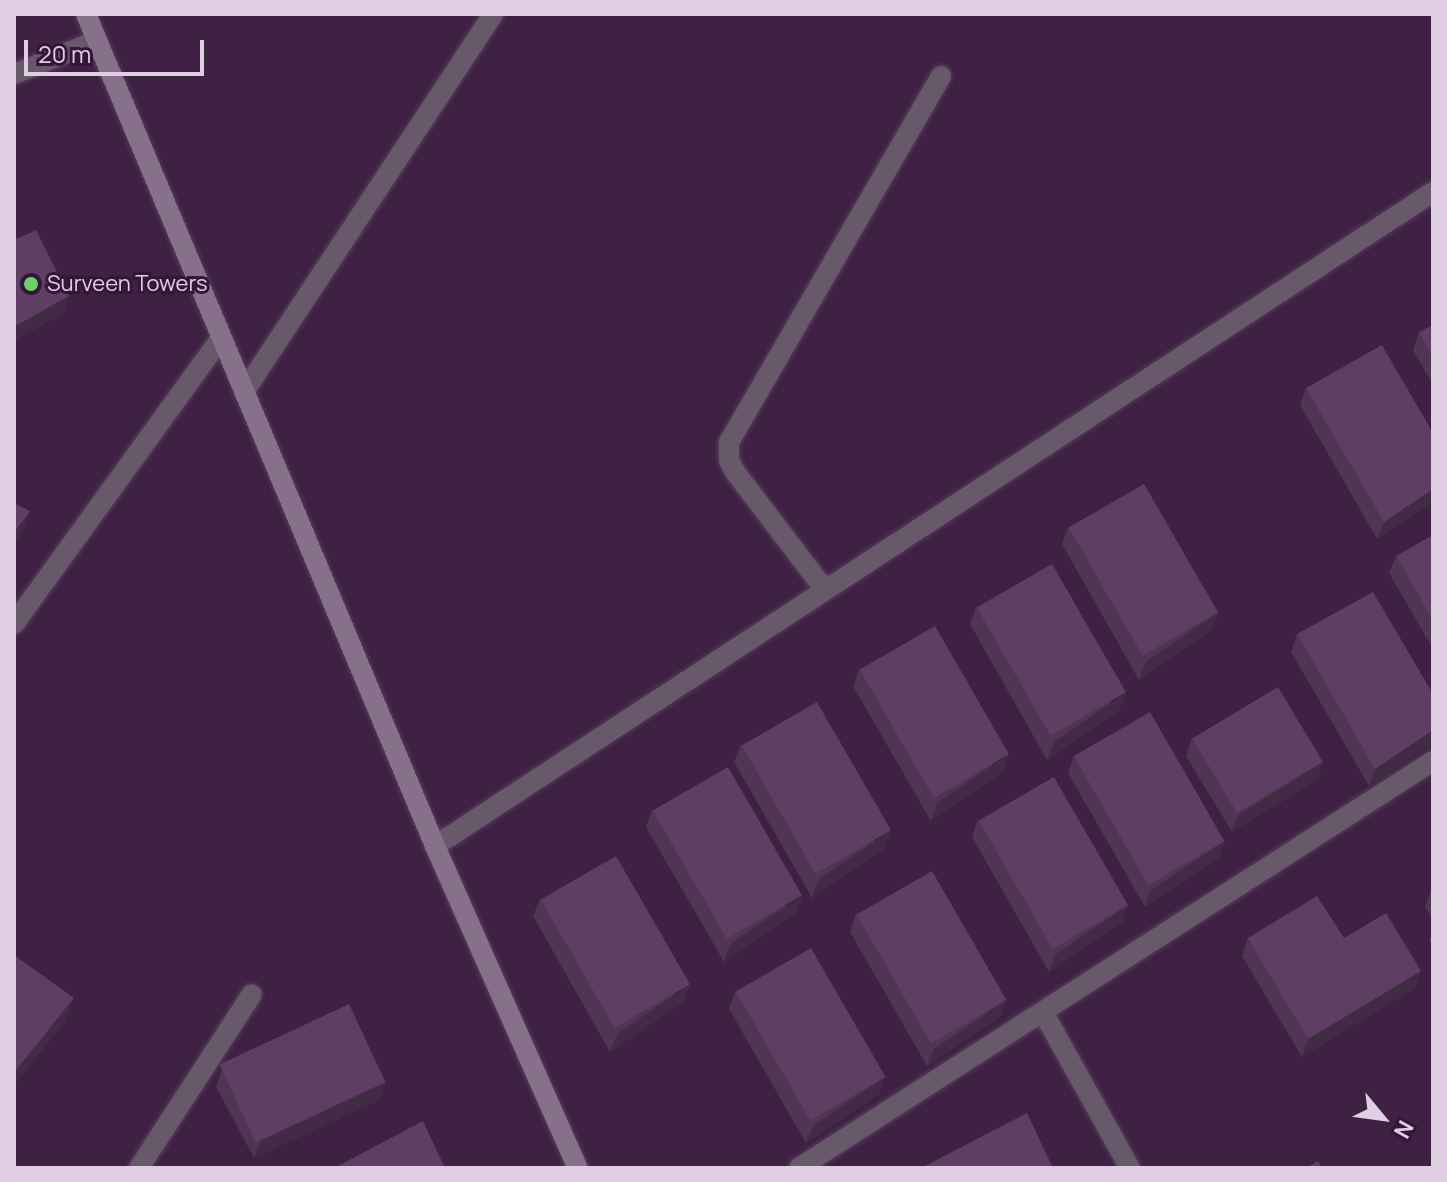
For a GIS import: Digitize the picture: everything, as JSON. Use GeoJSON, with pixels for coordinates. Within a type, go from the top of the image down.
{"type":"FeatureCollection","features":[{"type":"Feature","properties":{"kind":"street"},"geometry":{"type":"LineString","coordinates":[[86,14],[435,846],[578,1168]]}},
{"type":"Feature","properties":{"kind":"street"},"geometry":{"type":"LineString","coordinates":[[244,392],[493,14]]}},
{"type":"Feature","properties":{"kind":"street"},"geometry":{"type":"LineString","coordinates":[[14,74],[96,41]]}},
{"type":"Feature","properties":{"kind":"street"},"geometry":{"type":"LineString","coordinates":[[825,590],[735,472],[729,460],[729,442],[941,76]]}},
{"type":"Feature","properties":{"kind":"street"},"geometry":{"type":"LineString","coordinates":[[435,846],[1433,192]]}},
{"type":"Feature","properties":{"kind":"street"},"geometry":{"type":"LineString","coordinates":[[14,624],[221,338]]}},
{"type":"Feature","properties":{"kind":"street"},"geometry":{"type":"LineString","coordinates":[[799,1168],[1433,761]]}},
{"type":"Feature","properties":{"kind":"street"},"geometry":{"type":"LineString","coordinates":[[139,1168],[252,994]]}},
{"type":"Feature","properties":{"kind":"street"},"geometry":{"type":"LineString","coordinates":[[1043,1012],[1130,1168]]}},
{"type":"Feature","properties":{"kind":"building","name":"Surveen Towers"},"geometry":{"type":"Polygon","coordinates":[[[36,230],[69,296],[14,327],[14,240],[36,230]]]}},
{"type":"Feature","properties":{"kind":"building"},"geometry":{"type":"Polygon","coordinates":[[[1433,325],[1433,356],[1419,332],[1433,325]]]}},
{"type":"Feature","properties":{"kind":"building"},"geometry":{"type":"Polygon","coordinates":[[[1382,345],[1433,433],[1433,489],[1384,522],[1306,388],[1382,345]]]}},
{"type":"Feature","properties":{"kind":"building"},"geometry":{"type":"Polygon","coordinates":[[[1144,484],[1218,612],[1143,656],[1069,528],[1144,484]]]}},
{"type":"Feature","properties":{"kind":"building"},"geometry":{"type":"Polygon","coordinates":[[[14,503],[30,511],[14,533],[14,503]]]}},
{"type":"Feature","properties":{"kind":"building"},"geometry":{"type":"Polygon","coordinates":[[[1433,535],[1433,620],[1396,556],[1433,535]]]}},
{"type":"Feature","properties":{"kind":"building"},"geometry":{"type":"Polygon","coordinates":[[[1052,564],[1126,692],[1051,736],[977,608],[1052,564]]]}},
{"type":"Feature","properties":{"kind":"building"},"geometry":{"type":"Polygon","coordinates":[[[1373,592],[1433,694],[1433,730],[1375,769],[1297,634],[1373,592]]]}},
{"type":"Feature","properties":{"kind":"building"},"geometry":{"type":"Polygon","coordinates":[[[935,626],[1009,754],[934,798],[860,670],[935,626]]]}},
{"type":"Feature","properties":{"kind":"building"},"geometry":{"type":"Polygon","coordinates":[[[1278,687],[1323,762],[1237,813],[1192,739],[1278,687]]]}},
{"type":"Feature","properties":{"kind":"building"},"geometry":{"type":"Polygon","coordinates":[[[817,702],[891,830],[816,874],[742,746],[817,702]]]}},
{"type":"Feature","properties":{"kind":"building"},"geometry":{"type":"Polygon","coordinates":[[[1150,712],[1224,841],[1148,885],[1074,756],[1150,712]]]}},
{"type":"Feature","properties":{"kind":"building"},"geometry":{"type":"Polygon","coordinates":[[[728,767],[802,895],[727,939],[653,810],[728,767]]]}},
{"type":"Feature","properties":{"kind":"building"},"geometry":{"type":"Polygon","coordinates":[[[1054,777],[1128,905],[1053,949],[979,820],[1054,777]]]}},
{"type":"Feature","properties":{"kind":"building"},"geometry":{"type":"Polygon","coordinates":[[[616,856],[690,984],[615,1028],[541,900],[616,856]]]}},
{"type":"Feature","properties":{"kind":"building"},"geometry":{"type":"Polygon","coordinates":[[[932,871],[1006,1000],[931,1044],[857,914],[932,871]]]}},
{"type":"Feature","properties":{"kind":"building"},"geometry":{"type":"Polygon","coordinates":[[[1317,896],[1344,938],[1386,913],[1421,971],[1308,1039],[1248,938],[1317,896]]]}},
{"type":"Feature","properties":{"kind":"building"},"geometry":{"type":"Polygon","coordinates":[[[811,948],[886,1077],[810,1121],[736,991],[811,948]]]}},
{"type":"Feature","properties":{"kind":"building"},"geometry":{"type":"Polygon","coordinates":[[[14,955],[74,998],[14,1073],[14,955]]]}},
{"type":"Feature","properties":{"kind":"building"},"geometry":{"type":"Polygon","coordinates":[[[349,1004],[385,1082],[256,1142],[219,1064],[349,1004]]]}},
{"type":"Feature","properties":{"kind":"building"},"geometry":{"type":"Polygon","coordinates":[[[1027,1113],[1053,1168],[921,1168],[1027,1113]]]}},
{"type":"Feature","properties":{"kind":"building"},"geometry":{"type":"Polygon","coordinates":[[[423,1121],[445,1168],[334,1168],[423,1121]]]}},
{"type":"Feature","properties":{"kind":"building"},"geometry":{"type":"Polygon","coordinates":[[[1318,1161],[1322,1168],[1306,1168],[1318,1161]]]}},
{"type":"Feature","properties":{"kind":"place","name":"Surveen Towers"},"geometry":{"type":"Point","coordinates":[31,284]}}]}
